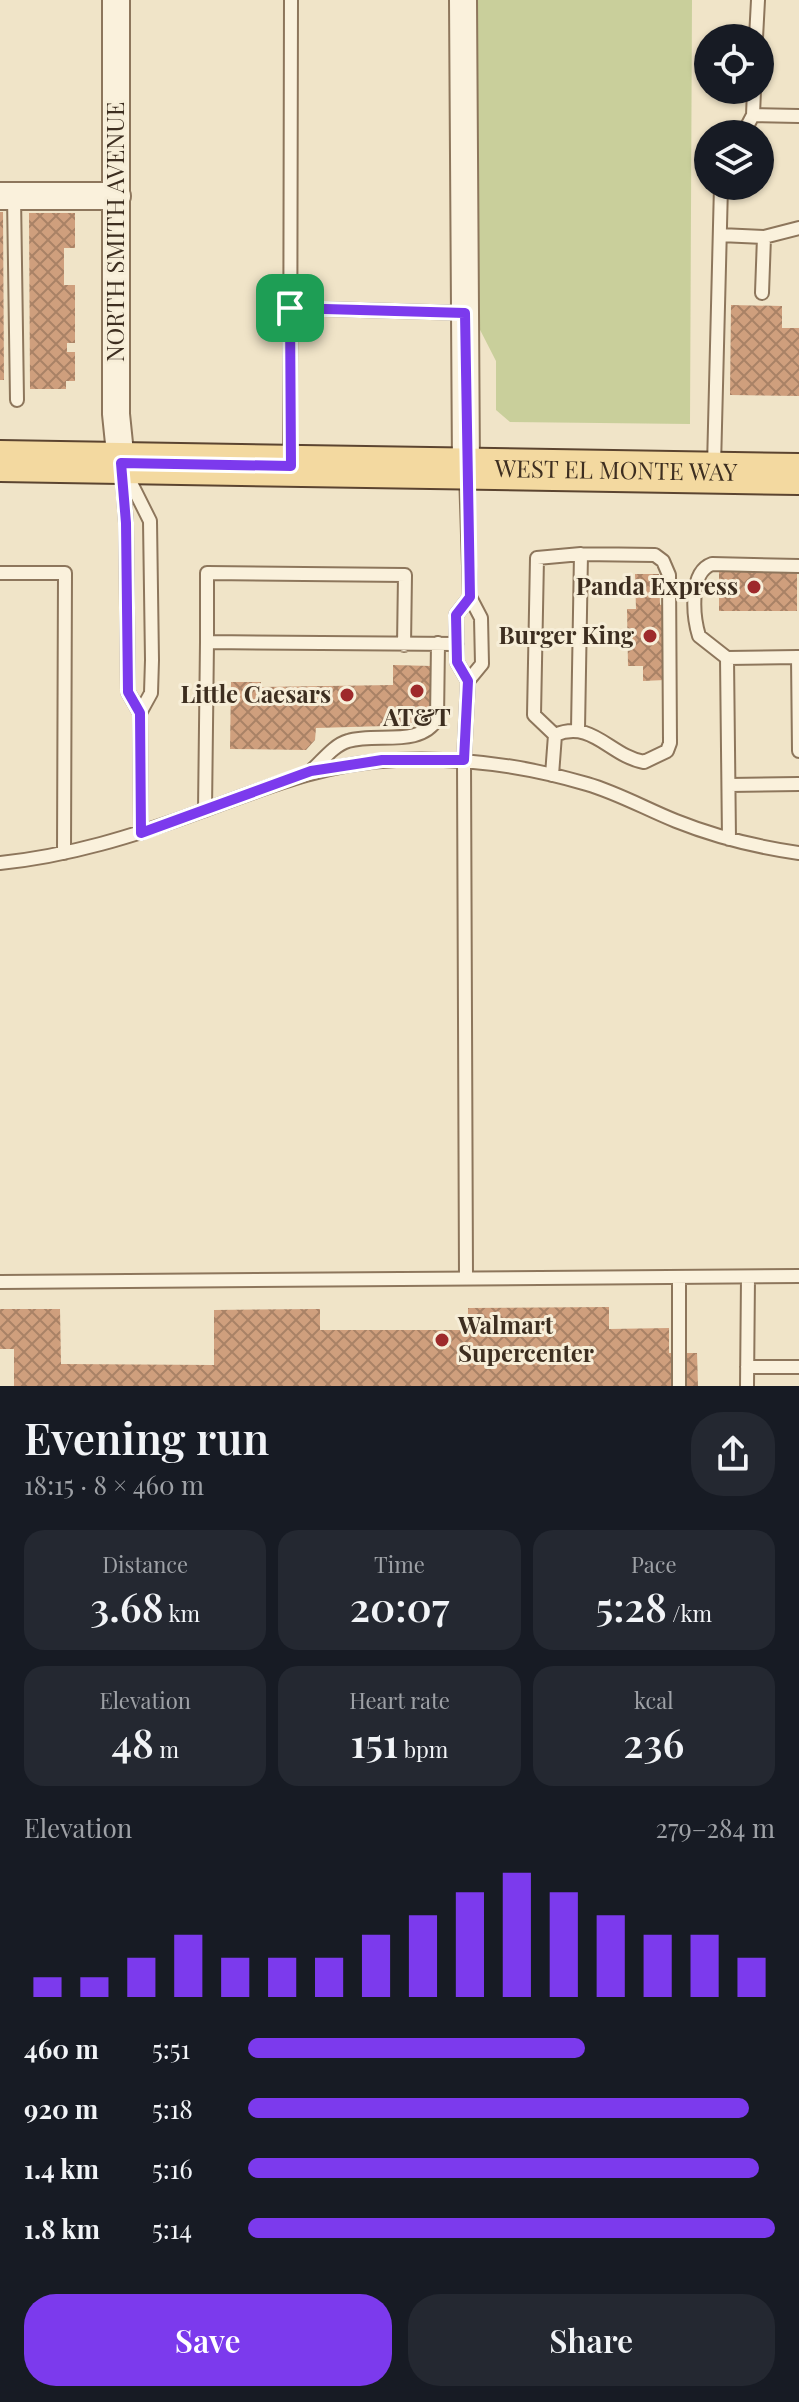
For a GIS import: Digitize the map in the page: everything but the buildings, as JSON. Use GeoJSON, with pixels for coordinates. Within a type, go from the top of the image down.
{"type":"FeatureCollection","features":[{"type":"Feature","properties":{"kind":"main road","name":"WEST EL MONTE WAY"},"geometry":{"type":"LineString","coordinates":[[0,461],[799,474]]}},
{"type":"Feature","properties":{"kind":"street","name":"NORTH SMITH AVENUE"},"geometry":{"type":"LineString","coordinates":[[116,0],[116,414],[121,463]]}},
{"type":"Feature","properties":{"kind":"street"},"geometry":{"type":"LineString","coordinates":[[463,0],[466,468]]}},
{"type":"Feature","properties":{"kind":"street"},"geometry":{"type":"LineString","coordinates":[[7,196],[117,196]]}},
{"type":"Feature","properties":{"kind":"lane"},"geometry":{"type":"LineString","coordinates":[[291,0],[291,466]]}},
{"type":"Feature","properties":{"kind":"lane"},"geometry":{"type":"LineString","coordinates":[[757,24],[758,0]]}},
{"type":"Feature","properties":{"kind":"lane"},"geometry":{"type":"LineString","coordinates":[[750,120],[753,104]]}},
{"type":"Feature","properties":{"kind":"lane"},"geometry":{"type":"LineString","coordinates":[[753,115],[799,116]]}},
{"type":"Feature","properties":{"kind":"lane"},"geometry":{"type":"LineString","coordinates":[[7,196],[17,400]]}},
{"type":"Feature","properties":{"kind":"lane"},"geometry":{"type":"LineString","coordinates":[[714,473],[721,200]]}},
{"type":"Feature","properties":{"kind":"lane"},"geometry":{"type":"LineString","coordinates":[[720,235],[764,237],[799,228]]}},
{"type":"Feature","properties":{"kind":"lane"},"geometry":{"type":"LineString","coordinates":[[762,293],[764,237]]}},
{"type":"Feature","properties":{"kind":"lane"},"geometry":{"type":"LineString","coordinates":[[290,308],[465,313]]}},
{"type":"Feature","properties":{"kind":"lane"},"geometry":{"type":"LineString","coordinates":[[121,463],[126,523],[128,692],[140,713],[141,833]]}},
{"type":"Feature","properties":{"kind":"lane"},"geometry":{"type":"LineString","coordinates":[[121,463],[150,521],[151,693],[140,713]]}},
{"type":"Feature","properties":{"kind":"lane"},"geometry":{"type":"LineString","coordinates":[[466,468],[470,597],[481,618],[482,664],[468,681]]}},
{"type":"Feature","properties":{"kind":"lane"},"geometry":{"type":"LineString","coordinates":[[578,729],[581,554]]}},
{"type":"Feature","properties":{"kind":"lane"},"geometry":{"type":"LineString","coordinates":[[542,555],[655,555],[667,567],[670,743],[662,756],[644,762],[634,760],[578,729],[555,735],[534,715],[535,563],[542,555]]}},
{"type":"Feature","properties":{"kind":"lane"},"geometry":{"type":"LineString","coordinates":[[799,566],[712,564],[701,569],[696,579],[697,630],[704,642],[727,658],[798,656],[799,751]]}},
{"type":"Feature","properties":{"kind":"lane"},"geometry":{"type":"LineString","coordinates":[[0,573],[65,573],[64,853]]}},
{"type":"Feature","properties":{"kind":"lane"},"geometry":{"type":"LineString","coordinates":[[205,810],[207,573],[405,575],[404,645]]}},
{"type":"Feature","properties":{"kind":"lane"},"geometry":{"type":"LineString","coordinates":[[466,1279],[464,760],[468,681],[457,662],[456,615],[470,597]]}},
{"type":"Feature","properties":{"kind":"lane"},"geometry":{"type":"LineString","coordinates":[[207,642],[457,644]]}},
{"type":"Feature","properties":{"kind":"lane"},"geometry":{"type":"LineString","coordinates":[[311,771],[338,746],[350,740],[411,736],[433,726],[437,719],[438,643]]}},
{"type":"Feature","properties":{"kind":"lane"},"geometry":{"type":"LineString","coordinates":[[727,658],[729,839]]}},
{"type":"Feature","properties":{"kind":"lane"},"geometry":{"type":"LineString","coordinates":[[552,775],[555,735]]}},
{"type":"Feature","properties":{"kind":"lane"},"geometry":{"type":"LineString","coordinates":[[0,863],[64,853],[141,833],[311,771],[382,760],[464,760],[552,775],[607,791],[678,822],[729,839],[799,853]]}},
{"type":"Feature","properties":{"kind":"lane"},"geometry":{"type":"LineString","coordinates":[[729,785],[799,784]]}},
{"type":"Feature","properties":{"kind":"lane"},"geometry":{"type":"LineString","coordinates":[[0,1282],[799,1276]]}},
{"type":"Feature","properties":{"kind":"lane"},"geometry":{"type":"LineString","coordinates":[[679,1277],[679,1386]]}},
{"type":"Feature","properties":{"kind":"lane"},"geometry":{"type":"LineString","coordinates":[[747,1386],[748,1277]]}},
{"type":"Feature","properties":{"kind":"lane"},"geometry":{"type":"LineString","coordinates":[[747,1367],[799,1367]]}},
{"type":"Feature","properties":{"kind":"green space"},"geometry":{"type":"Polygon","coordinates":[[[476,0],[692,0],[690,424],[510,422],[496,410],[496,361],[475,320],[476,0]]]}},
{"type":"Feature","properties":{"kind":"place","name":"Panda Express"},"geometry":{"type":"Point","coordinates":[754,587]}},
{"type":"Feature","properties":{"kind":"place","name":"Burger King"},"geometry":{"type":"Point","coordinates":[650,636]}},
{"type":"Feature","properties":{"kind":"place","name":"AT&T"},"geometry":{"type":"Point","coordinates":[417,691]}},
{"type":"Feature","properties":{"kind":"place","name":"Little Caesars"},"geometry":{"type":"Point","coordinates":[347,695]}},
{"type":"Feature","properties":{"kind":"place","name":"Walmart Supercenter"},"geometry":{"type":"Point","coordinates":[442,1340]}},
{"type":"Feature","properties":{"kind":"route"},"geometry":{"type":"LineString","coordinates":[[290,308],[465,313],[470,597],[456,615],[457,662],[468,681],[464,760],[382,760],[311,771],[141,833],[140,713],[128,692],[126,523],[121,463],[291,466],[290,308]]}}]}
